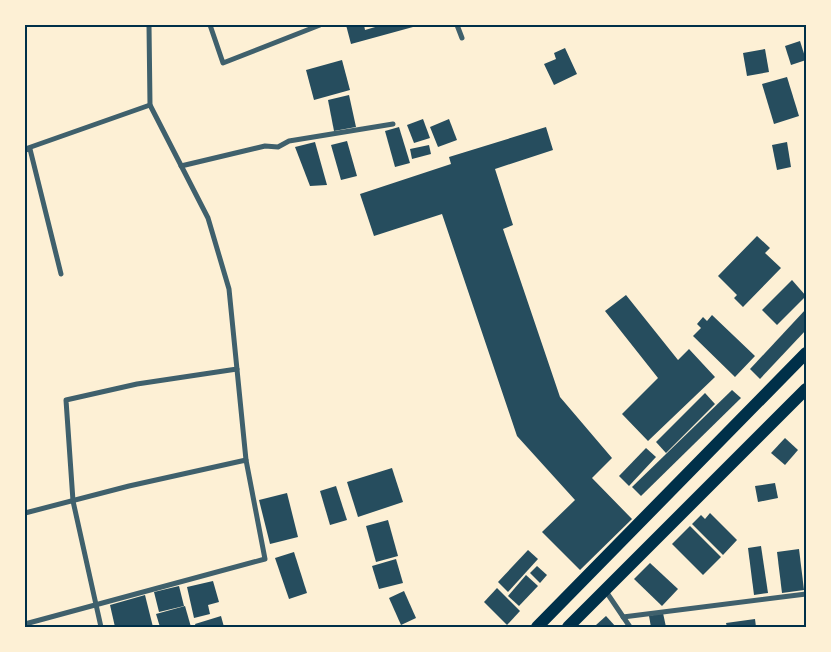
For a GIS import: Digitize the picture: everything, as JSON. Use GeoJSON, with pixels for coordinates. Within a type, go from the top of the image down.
{"type":"FeatureCollection","features":[{"type":"Feature","properties":{"kind":"main road"},"geometry":{"type":"LineString","coordinates":[[537,627],[806,353]]}},
{"type":"Feature","properties":{"kind":"main road"},"geometry":{"type":"LineString","coordinates":[[568,627],[806,389]]}},
{"type":"Feature","properties":{"kind":"street"},"geometry":{"type":"LineString","coordinates":[[25,624],[266,559],[246,460],[229,289],[208,218],[150,105],[149,25]]}},
{"type":"Feature","properties":{"kind":"street"},"geometry":{"type":"LineString","coordinates":[[210,25],[222,63],[320,25]]}},
{"type":"Feature","properties":{"kind":"street"},"geometry":{"type":"LineString","coordinates":[[457,25],[462,38]]}},
{"type":"Feature","properties":{"kind":"street"},"geometry":{"type":"LineString","coordinates":[[25,150],[150,105]]}},
{"type":"Feature","properties":{"kind":"street"},"geometry":{"type":"LineString","coordinates":[[181,166],[265,146],[278,147],[289,141],[392,124]]}},
{"type":"Feature","properties":{"kind":"street"},"geometry":{"type":"LineString","coordinates":[[25,150],[30,149],[61,274]]}},
{"type":"Feature","properties":{"kind":"street"},"geometry":{"type":"LineString","coordinates":[[101,627],[73,500],[66,400],[137,384],[237,369]]}},
{"type":"Feature","properties":{"kind":"street"},"geometry":{"type":"LineString","coordinates":[[25,513],[246,460]]}},
{"type":"Feature","properties":{"kind":"street"},"geometry":{"type":"LineString","coordinates":[[605,590],[630,627]]}},
{"type":"Feature","properties":{"kind":"street"},"geometry":{"type":"LineString","coordinates":[[623,617],[806,594]]}},
{"type":"Feature","properties":{"kind":"building"},"geometry":{"type":"Polygon","coordinates":[[[346,25],[364,25],[365,30],[382,25],[412,25],[413,27],[351,44],[346,25]]]}},
{"type":"Feature","properties":{"kind":"building"},"geometry":{"type":"Polygon","coordinates":[[[800,41],[806,60],[791,65],[785,46],[800,41]]]}},
{"type":"Feature","properties":{"kind":"building"},"geometry":{"type":"Polygon","coordinates":[[[565,48],[577,74],[554,85],[544,64],[556,59],[554,53],[565,48]]]}},
{"type":"Feature","properties":{"kind":"building"},"geometry":{"type":"Polygon","coordinates":[[[765,49],[769,72],[747,76],[743,53],[765,49]]]}},
{"type":"Feature","properties":{"kind":"building"},"geometry":{"type":"Polygon","coordinates":[[[342,60],[350,90],[314,100],[306,70],[342,60]]]}},
{"type":"Feature","properties":{"kind":"building"},"geometry":{"type":"Polygon","coordinates":[[[787,77],[799,116],[774,124],[762,84],[787,77]]]}},
{"type":"Feature","properties":{"kind":"building"},"geometry":{"type":"Polygon","coordinates":[[[349,95],[356,127],[334,131],[328,100],[349,95]]]}},
{"type":"Feature","properties":{"kind":"building"},"geometry":{"type":"Polygon","coordinates":[[[423,119],[430,138],[414,143],[407,125],[423,119]]]}},
{"type":"Feature","properties":{"kind":"building"},"geometry":{"type":"Polygon","coordinates":[[[449,119],[457,140],[438,147],[430,127],[449,119]]]}},
{"type":"Feature","properties":{"kind":"building"},"geometry":{"type":"Polygon","coordinates":[[[399,127],[410,163],[395,167],[385,131],[399,127]]]}},
{"type":"Feature","properties":{"kind":"building"},"geometry":{"type":"Polygon","coordinates":[[[546,127],[553,150],[495,169],[513,225],[503,229],[560,397],[612,458],[592,478],[632,519],[580,570],[542,532],[575,500],[517,436],[442,214],[374,236],[360,194],[451,164],[449,157],[546,127]]]}},
{"type":"Feature","properties":{"kind":"building"},"geometry":{"type":"Polygon","coordinates":[[[347,141],[357,176],[341,180],[331,145],[347,141]]]}},
{"type":"Feature","properties":{"kind":"building"},"geometry":{"type":"Polygon","coordinates":[[[315,142],[327,185],[310,186],[295,147],[315,142]]]}},
{"type":"Feature","properties":{"kind":"building"},"geometry":{"type":"Polygon","coordinates":[[[787,142],[791,167],[777,170],[772,145],[787,142]]]}},
{"type":"Feature","properties":{"kind":"building"},"geometry":{"type":"Polygon","coordinates":[[[429,145],[431,154],[412,159],[410,149],[429,145]]]}},
{"type":"Feature","properties":{"kind":"building"},"geometry":{"type":"Polygon","coordinates":[[[757,236],[770,248],[765,253],[781,268],[743,307],[734,298],[737,295],[718,276],[757,236]]]}},
{"type":"Feature","properties":{"kind":"building"},"geometry":{"type":"Polygon","coordinates":[[[792,280],[806,296],[777,325],[762,310],[792,280]]]}},
{"type":"Feature","properties":{"kind":"building"},"geometry":{"type":"Polygon","coordinates":[[[626,295],[678,360],[689,349],[715,377],[648,441],[622,414],[658,378],[605,311],[626,295]]]}},
{"type":"Feature","properties":{"kind":"building"},"geometry":{"type":"Polygon","coordinates":[[[806,309],[806,330],[760,379],[750,369],[806,309]]]}},
{"type":"Feature","properties":{"kind":"building"},"geometry":{"type":"Polygon","coordinates":[[[712,315],[755,356],[735,377],[693,336],[701,328],[697,324],[703,317],[707,321],[712,315]]]}},
{"type":"Feature","properties":{"kind":"building"},"geometry":{"type":"Polygon","coordinates":[[[732,390],[741,398],[641,496],[632,487],[732,390]]]}},
{"type":"Feature","properties":{"kind":"building"},"geometry":{"type":"Polygon","coordinates":[[[705,393],[715,404],[666,453],[656,442],[705,393]]]}},
{"type":"Feature","properties":{"kind":"building"},"geometry":{"type":"Polygon","coordinates":[[[785,438],[798,450],[785,465],[771,453],[785,438]]]}},
{"type":"Feature","properties":{"kind":"building"},"geometry":{"type":"Polygon","coordinates":[[[646,448],[656,457],[629,486],[619,476],[646,448]]]}},
{"type":"Feature","properties":{"kind":"building"},"geometry":{"type":"Polygon","coordinates":[[[392,468],[403,502],[358,517],[347,482],[392,468]]]}},
{"type":"Feature","properties":{"kind":"building"},"geometry":{"type":"Polygon","coordinates":[[[775,483],[778,498],[758,502],[755,486],[775,483]]]}},
{"type":"Feature","properties":{"kind":"building"},"geometry":{"type":"Polygon","coordinates":[[[336,486],[347,520],[330,525],[320,491],[336,486]]]}},
{"type":"Feature","properties":{"kind":"building"},"geometry":{"type":"Polygon","coordinates":[[[287,493],[298,537],[270,544],[259,500],[287,493]]]}},
{"type":"Feature","properties":{"kind":"building"},"geometry":{"type":"Polygon","coordinates":[[[710,513],[737,540],[723,555],[692,524],[701,515],[705,519],[710,513]]]}},
{"type":"Feature","properties":{"kind":"building"},"geometry":{"type":"Polygon","coordinates":[[[388,520],[398,556],[376,562],[366,526],[388,520]]]}},
{"type":"Feature","properties":{"kind":"building"},"geometry":{"type":"Polygon","coordinates":[[[690,526],[721,557],[703,575],[672,544],[690,526]]]}},
{"type":"Feature","properties":{"kind":"building"},"geometry":{"type":"Polygon","coordinates":[[[761,546],[768,593],[754,595],[748,548],[761,546]]]}},
{"type":"Feature","properties":{"kind":"building"},"geometry":{"type":"Polygon","coordinates":[[[799,549],[804,590],[782,593],[777,552],[799,549]]]}},
{"type":"Feature","properties":{"kind":"building"},"geometry":{"type":"Polygon","coordinates":[[[528,550],[538,559],[508,592],[498,582],[528,550]]]}},
{"type":"Feature","properties":{"kind":"building"},"geometry":{"type":"Polygon","coordinates":[[[294,552],[307,593],[289,599],[275,558],[294,552]]]}},
{"type":"Feature","properties":{"kind":"building"},"geometry":{"type":"Polygon","coordinates":[[[396,559],[403,583],[379,589],[372,566],[396,559]]]}},
{"type":"Feature","properties":{"kind":"building"},"geometry":{"type":"Polygon","coordinates":[[[650,563],[678,589],[662,606],[634,579],[650,563]]]}},
{"type":"Feature","properties":{"kind":"building"},"geometry":{"type":"Polygon","coordinates":[[[537,566],[547,575],[540,583],[530,573],[537,566]]]}},
{"type":"Feature","properties":{"kind":"building"},"geometry":{"type":"Polygon","coordinates":[[[526,575],[538,586],[519,606],[508,596],[526,575]]]}},
{"type":"Feature","properties":{"kind":"building"},"geometry":{"type":"Polygon","coordinates":[[[213,581],[219,602],[208,605],[210,614],[194,618],[187,587],[213,581]]]}},
{"type":"Feature","properties":{"kind":"building"},"geometry":{"type":"Polygon","coordinates":[[[179,586],[184,606],[159,612],[154,592],[179,586]]]}},
{"type":"Feature","properties":{"kind":"building"},"geometry":{"type":"Polygon","coordinates":[[[497,588],[520,611],[507,625],[484,602],[497,588]]]}},
{"type":"Feature","properties":{"kind":"building"},"geometry":{"type":"Polygon","coordinates":[[[404,591],[416,618],[401,625],[389,598],[404,591]]]}},
{"type":"Feature","properties":{"kind":"building"},"geometry":{"type":"Polygon","coordinates":[[[145,595],[153,627],[115,627],[110,605],[145,595]]]}},
{"type":"Feature","properties":{"kind":"building"},"geometry":{"type":"Polygon","coordinates":[[[185,606],[191,627],[160,627],[156,614],[185,606]]]}},
{"type":"Feature","properties":{"kind":"building"},"geometry":{"type":"Polygon","coordinates":[[[663,613],[666,627],[651,627],[649,616],[663,613]]]}},
{"type":"Feature","properties":{"kind":"building"},"geometry":{"type":"Polygon","coordinates":[[[221,616],[224,627],[196,627],[195,624],[221,616]]]}},
{"type":"Feature","properties":{"kind":"building"},"geometry":{"type":"Polygon","coordinates":[[[606,616],[616,627],[598,627],[596,625],[606,616]]]}},
{"type":"Feature","properties":{"kind":"building"},"geometry":{"type":"Polygon","coordinates":[[[755,619],[756,627],[727,627],[726,623],[755,619]]]}}]}
